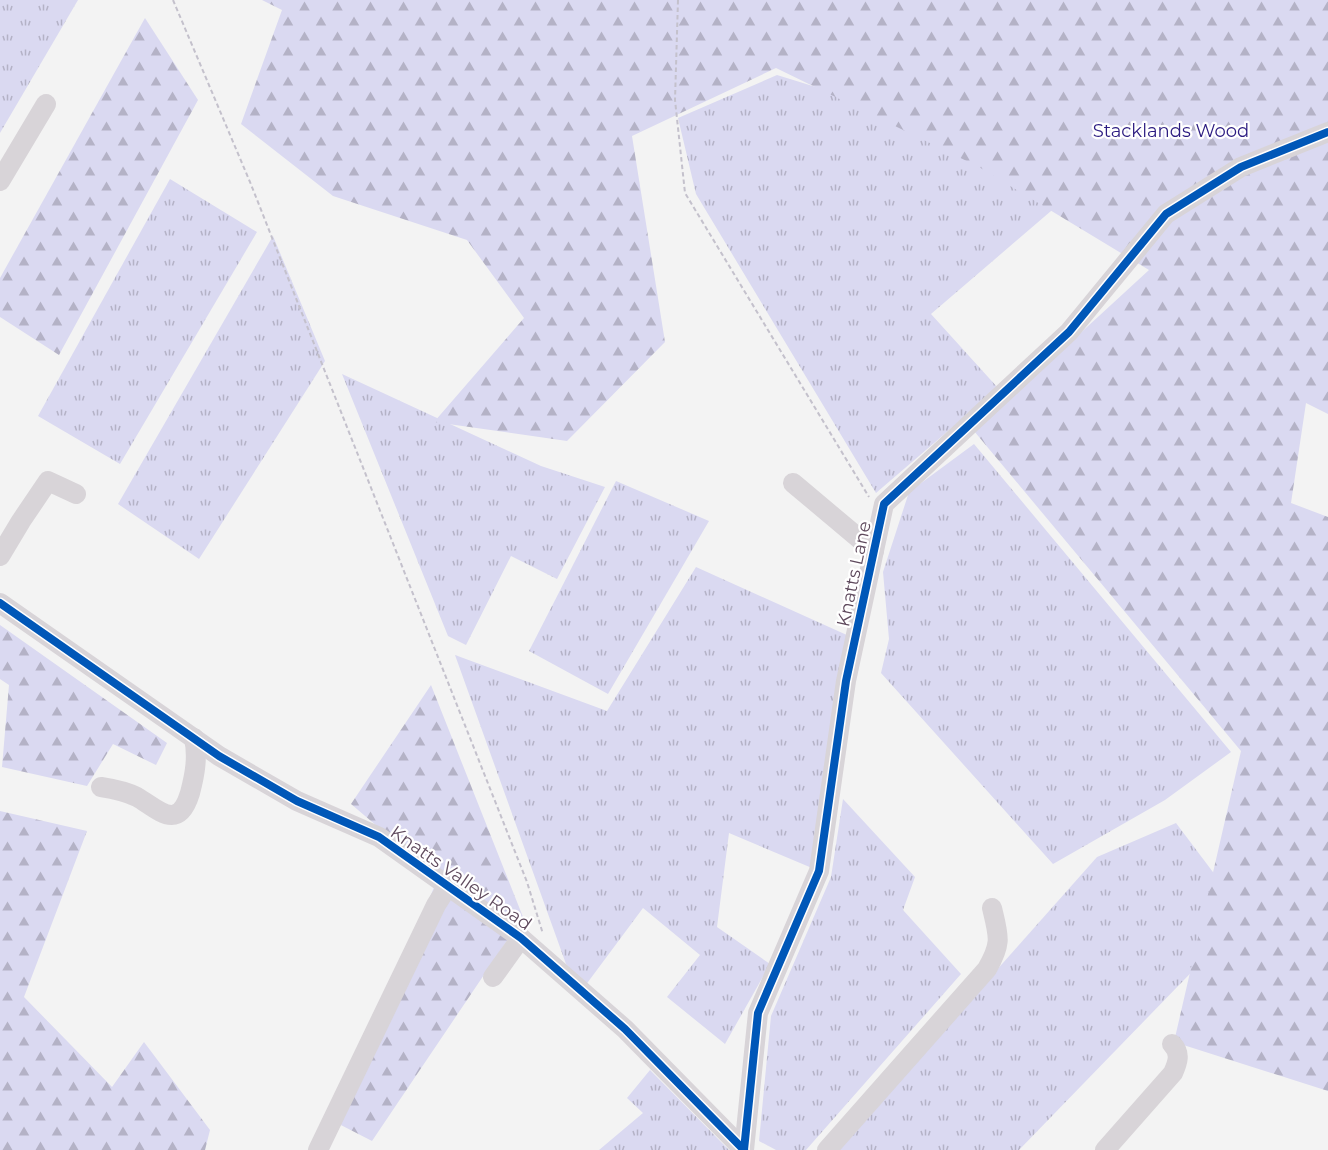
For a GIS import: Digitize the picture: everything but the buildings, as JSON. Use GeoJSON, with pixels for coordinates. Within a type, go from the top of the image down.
{"type":"FeatureCollection","features":[{"type":"Feature","properties":{"kind":"street"},"geometry":{"type":"LineString","coordinates":[[0,181],[46,104]]}},
{"type":"Feature","properties":{"kind":"street","name":"Knatts Lane"},"geometry":{"type":"LineString","coordinates":[[744,1150],[758,1013],[819,871],[846,681],[884,504],[1069,332],[1166,214],[1240,167],[1328,132]]}},
{"type":"Feature","properties":{"kind":"street"},"geometry":{"type":"LineString","coordinates":[[4,565],[26,512],[48,481],[76,494]]}},
{"type":"Feature","properties":{"kind":"street"},"geometry":{"type":"LineString","coordinates":[[793,483],[874,551]]}},
{"type":"Feature","properties":{"kind":"street","name":"Knatts Valley Road"},"geometry":{"type":"LineString","coordinates":[[0,603],[219,756],[297,801],[379,837],[521,938],[625,1029],[744,1150]]}},
{"type":"Feature","properties":{"kind":"street"},"geometry":{"type":"LineString","coordinates":[[101,787],[124,791],[158,812],[175,815],[183,810],[195,771],[197,754],[194,738]]}},
{"type":"Feature","properties":{"kind":"street"},"geometry":{"type":"LineString","coordinates":[[318,1150],[447,886]]}},
{"type":"Feature","properties":{"kind":"street"},"geometry":{"type":"LineString","coordinates":[[827,1150],[987,969],[998,950],[999,936],[992,908]]}},
{"type":"Feature","properties":{"kind":"street"},"geometry":{"type":"LineString","coordinates":[[493,977],[521,938]]}},
{"type":"Feature","properties":{"kind":"street"},"geometry":{"type":"LineString","coordinates":[[1106,1150],[1173,1073],[1178,1064],[1178,1056],[1177,1049],[1172,1044]]}},
{"type":"Feature","properties":{"kind":"path"},"geometry":{"type":"LineString","coordinates":[[173,0],[264,216],[527,882],[543,934]]}},
{"type":"Feature","properties":{"kind":"path"},"geometry":{"type":"LineString","coordinates":[[678,0],[675,100],[685,193],[882,517]]}},
{"type":"Feature","properties":{"kind":"green space"},"geometry":{"type":"Polygon","coordinates":[[[0,0],[78,0],[0,133],[0,0]]]}},
{"type":"Feature","properties":{"kind":"green space","name":"Stacklands Wood"},"geometry":{"type":"Polygon","coordinates":[[[262,0],[1328,0],[1328,414],[1306,403],[1291,503],[1328,517],[1328,1091],[1174,1042],[1241,751],[974,431],[1149,270],[979,167],[776,68],[632,136],[665,342],[567,441],[434,422],[524,318],[467,240],[333,196],[241,124],[282,10],[262,0]]]}},
{"type":"Feature","properties":{"kind":"green space"},"geometry":{"type":"Polygon","coordinates":[[[145,18],[198,100],[59,355],[0,317],[0,278],[145,18]]]}},
{"type":"Feature","properties":{"kind":"green space"},"geometry":{"type":"Polygon","coordinates":[[[777,75],[871,104],[1065,199],[931,314],[998,388],[876,493],[696,194],[678,118],[777,75]]]}},
{"type":"Feature","properties":{"kind":"green space"},"geometry":{"type":"Polygon","coordinates":[[[170,179],[257,232],[120,464],[38,416],[170,179]]]}},
{"type":"Feature","properties":{"kind":"green space"},"geometry":{"type":"Polygon","coordinates":[[[273,236],[325,361],[199,559],[118,504],[273,236]]]}},
{"type":"Feature","properties":{"kind":"green space"},"geometry":{"type":"Polygon","coordinates":[[[342,374],[541,466],[605,487],[557,579],[511,556],[466,645],[448,636],[342,374]]]}},
{"type":"Feature","properties":{"kind":"green space"},"geometry":{"type":"Polygon","coordinates":[[[974,444],[1231,752],[1165,800],[1053,864],[881,673],[889,639],[883,572],[909,492],[974,444]]]}},
{"type":"Feature","properties":{"kind":"green space"},"geometry":{"type":"Polygon","coordinates":[[[616,481],[709,521],[608,694],[529,651],[616,481]]]}},
{"type":"Feature","properties":{"kind":"green space"},"geometry":{"type":"Polygon","coordinates":[[[696,567],[849,636],[812,868],[729,833],[717,927],[770,964],[725,1044],[667,997],[700,955],[643,908],[585,986],[566,964],[455,655],[607,711],[696,567]]]}},
{"type":"Feature","properties":{"kind":"green space"},"geometry":{"type":"Polygon","coordinates":[[[0,625],[167,743],[156,765],[113,744],[87,786],[2,767],[9,685],[0,679],[0,625]]]}},
{"type":"Feature","properties":{"kind":"green space"},"geometry":{"type":"Polygon","coordinates":[[[431,685],[523,917],[372,1141],[335,1122],[438,878],[351,804],[431,685]]]}},
{"type":"Feature","properties":{"kind":"green space"},"geometry":{"type":"Polygon","coordinates":[[[843,799],[915,877],[903,910],[961,974],[806,1150],[776,1150],[759,1141],[771,1016],[831,877],[843,799]]]}},
{"type":"Feature","properties":{"kind":"green space"},"geometry":{"type":"Polygon","coordinates":[[[0,811],[87,831],[24,997],[112,1087],[144,1042],[210,1130],[205,1150],[0,1150],[0,811]]]}},
{"type":"Feature","properties":{"kind":"green space"},"geometry":{"type":"Polygon","coordinates":[[[1176,823],[1246,916],[1019,1150],[837,1150],[1097,857],[1176,823]]]}},
{"type":"Feature","properties":{"kind":"green space"},"geometry":{"type":"Polygon","coordinates":[[[650,1070],[729,1150],[599,1150],[643,1113],[627,1098],[650,1070]]]}},
{"type":"Feature","properties":{"kind":"cycle path"},"geometry":{"type":"LineString","coordinates":[[744,1150],[758,1013],[819,871],[846,681],[884,504],[1069,332],[1166,214],[1241,167],[1328,132]]}},
{"type":"Feature","properties":{"kind":"cycle path"},"geometry":{"type":"LineString","coordinates":[[0,603],[219,756],[297,801],[379,837],[521,938],[625,1029],[744,1150]]}}]}
